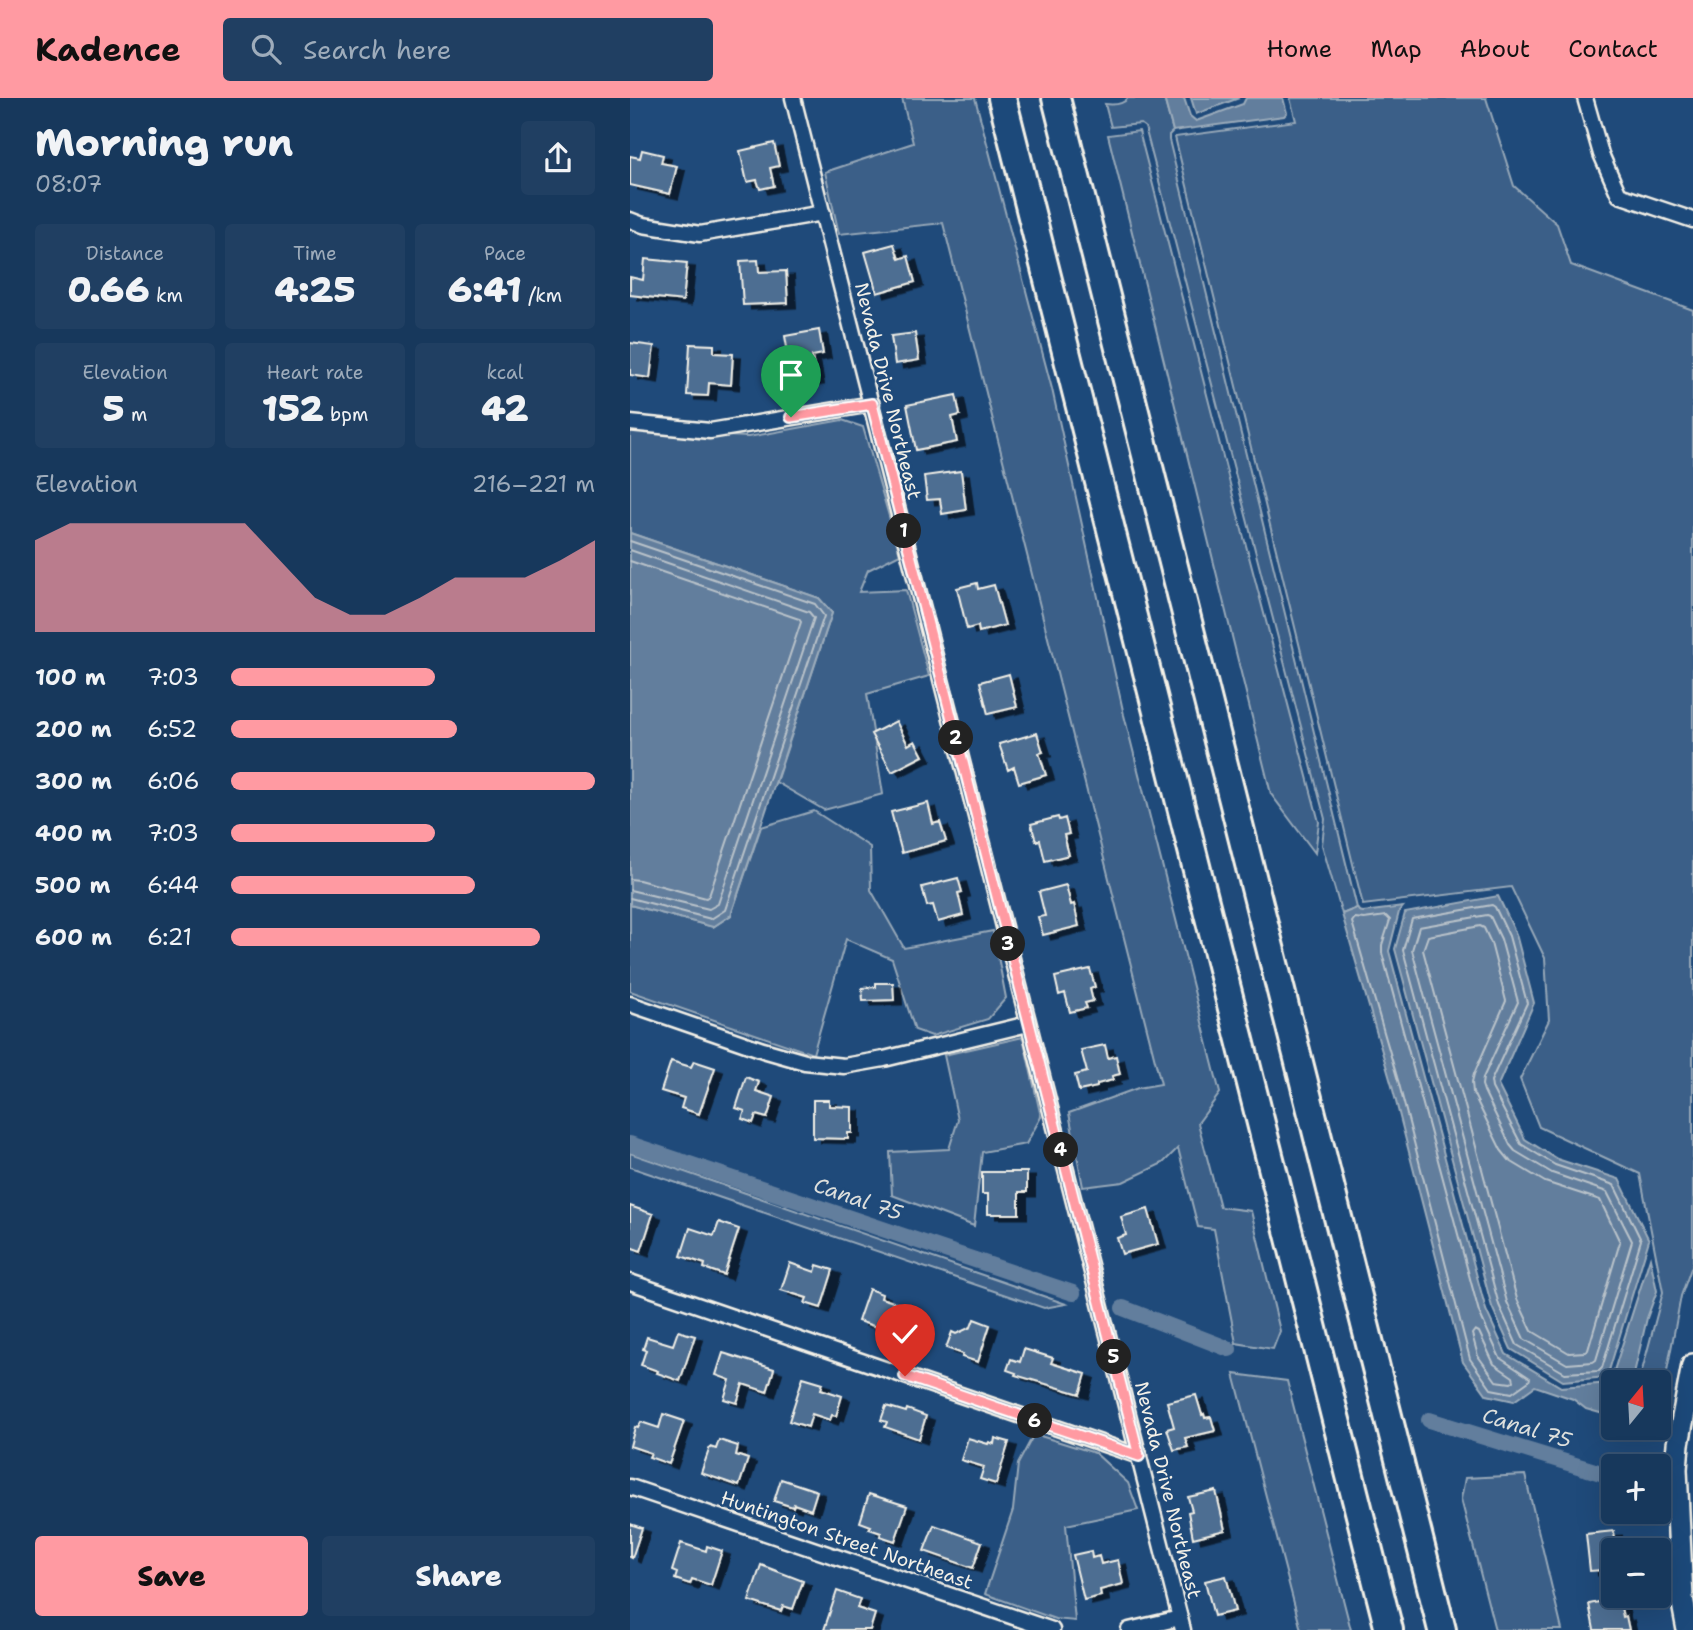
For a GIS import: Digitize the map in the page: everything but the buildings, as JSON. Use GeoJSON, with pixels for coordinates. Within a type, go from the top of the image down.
{"type":"FeatureCollection","features":[{"type":"Feature","properties":{"kind":"highway"},"geometry":{"type":"LineString","coordinates":[[1002,98],[1389,1630]]}},
{"type":"Feature","properties":{"kind":"highway"},"geometry":{"type":"LineString","coordinates":[[1056,98],[1442,1630]]}},
{"type":"Feature","properties":{"kind":"street","name":"Nevada Drive Northeast"},"geometry":{"type":"LineString","coordinates":[[793,98],[1182,1624]]}},
{"type":"Feature","properties":{"kind":"street"},"geometry":{"type":"LineString","coordinates":[[1585,98],[1601,154],[1619,195],[1693,220]]}},
{"type":"Feature","properties":{"kind":"street"},"geometry":{"type":"LineString","coordinates":[[630,220],[643,225],[700,234],[823,213]]}},
{"type":"Feature","properties":{"kind":"street"},"geometry":{"type":"LineString","coordinates":[[630,423],[710,431],[872,404]]}},
{"type":"Feature","properties":{"kind":"street"},"geometry":{"type":"LineString","coordinates":[[630,1004],[763,1050],[805,1062],[844,1066],[1028,1024]]}},
{"type":"Feature","properties":{"kind":"street"},"geometry":{"type":"LineString","coordinates":[[630,1282],[1139,1456]]}},
{"type":"Feature","properties":{"kind":"street"},"geometry":{"type":"LineString","coordinates":[[1688,1630],[1682,1598],[1676,1469],[1693,1365]]}},
{"type":"Feature","properties":{"kind":"street","name":"Huntington Street Northeast"},"geometry":{"type":"LineString","coordinates":[[630,1487],[1052,1630]]}},
{"type":"Feature","properties":{"kind":"street"},"geometry":{"type":"LineString","coordinates":[[1129,1630],[1182,1624]]}},
{"type":"Feature","properties":{"kind":"shaded area"},"geometry":{"type":"Polygon","coordinates":[[[902,98],[975,98],[1052,389],[1124,715],[1220,1093],[1198,1123],[1220,1207],[1251,1211],[1280,1331],[1273,1349],[1236,1343],[1214,1229],[1198,1227],[1178,1148],[1163,1163],[1123,1182],[1083,1187],[1069,1113],[1138,1088],[1161,1084],[943,223],[839,234],[825,172],[913,143],[902,98]]]}},
{"type":"Feature","properties":{"kind":"shaded area"},"geometry":{"type":"Polygon","coordinates":[[[1128,98],[1164,98],[1173,131],[1169,140],[1357,908],[1342,914],[1322,845],[1325,819],[1145,127],[1141,124],[1111,127],[1105,104],[1121,103],[1128,98]]]}},
{"type":"Feature","properties":{"kind":"shaded area"},"geometry":{"type":"Polygon","coordinates":[[[1290,98],[1486,98],[1514,186],[1557,224],[1571,265],[1693,310],[1693,1263],[1681,1296],[1667,1370],[1642,1370],[1663,1292],[1640,1174],[1539,1127],[1520,1079],[1549,1020],[1545,958],[1511,887],[1363,905],[1175,137],[1296,121],[1290,98]]]}},
{"type":"Feature","properties":{"kind":"shaded area"},"geometry":{"type":"Polygon","coordinates":[[[1139,131],[1319,822],[1315,853],[1271,794],[1108,135],[1139,131]]]}},
{"type":"Feature","properties":{"kind":"shaded area"},"geometry":{"type":"Polygon","coordinates":[[[842,420],[863,427],[900,554],[868,570],[859,592],[906,590],[929,676],[867,694],[883,794],[824,810],[776,782],[832,613],[819,598],[630,533],[630,431],[748,437],[842,420]]]}},
{"type":"Feature","properties":{"kind":"shaded area"},"geometry":{"type":"Polygon","coordinates":[[[814,811],[870,847],[871,890],[904,948],[993,931],[1006,998],[988,1019],[932,1036],[915,1030],[892,959],[846,939],[813,1054],[630,991],[630,905],[713,927],[731,915],[761,827],[814,811]]]}},
{"type":"Feature","properties":{"kind":"shaded area"},"geometry":{"type":"Polygon","coordinates":[[[1023,1037],[1041,1117],[1026,1144],[982,1152],[974,1226],[892,1195],[890,1152],[949,1149],[958,1120],[944,1055],[1023,1037]]]}},
{"type":"Feature","properties":{"kind":"shaded area"},"geometry":{"type":"Polygon","coordinates":[[[630,1153],[1066,1304],[1044,1308],[630,1167],[630,1153]]]}},
{"type":"Feature","properties":{"kind":"shaded area"},"geometry":{"type":"Polygon","coordinates":[[[1234,1374],[1287,1381],[1351,1630],[1301,1630],[1234,1374]]]}},
{"type":"Feature","properties":{"kind":"shaded area"},"geometry":{"type":"Polygon","coordinates":[[[1034,1434],[1095,1453],[1128,1483],[1138,1510],[1066,1525],[1075,1621],[1055,1619],[985,1594],[1013,1510],[1018,1464],[1034,1434]]]}},
{"type":"Feature","properties":{"kind":"shaded area"},"geometry":{"type":"Polygon","coordinates":[[[1525,1475],[1562,1630],[1495,1630],[1461,1499],[1465,1478],[1525,1475]]]}},
{"type":"Feature","properties":{"kind":"water"},"geometry":{"type":"Polygon","coordinates":[[[1164,98],[1184,98],[1190,116],[1196,121],[1243,104],[1246,98],[1283,98],[1287,113],[1284,116],[1173,131],[1164,98]]]}},
{"type":"Feature","properties":{"kind":"water"},"geometry":{"type":"Polygon","coordinates":[[[1191,98],[1239,98],[1196,114],[1191,98]]]}},
{"type":"Feature","properties":{"kind":"water"},"geometry":{"type":"Polygon","coordinates":[[[630,533],[819,598],[832,613],[731,915],[713,927],[630,905],[630,533]]]}},
{"type":"Feature","properties":{"kind":"water"},"geometry":{"type":"Polygon","coordinates":[[[1498,896],[1516,934],[1534,1003],[1498,1085],[1525,1139],[1557,1159],[1619,1179],[1649,1240],[1609,1370],[1601,1370],[1601,1378],[1563,1381],[1511,1349],[1492,1307],[1395,949],[1405,913],[1498,896]]]}},
{"type":"Feature","properties":{"kind":"water"},"geometry":{"type":"Polygon","coordinates":[[[1403,907],[1399,912],[1389,951],[1486,1310],[1506,1354],[1561,1387],[1601,1384],[1601,1413],[1586,1409],[1573,1399],[1535,1386],[1514,1401],[1487,1395],[1463,1362],[1392,1086],[1342,914],[1357,908],[1363,912],[1403,907]]]}},
{"type":"Feature","properties":{"kind":"water"},"geometry":{"type":"Polygon","coordinates":[[[1650,1258],[1657,1291],[1647,1318],[1635,1370],[1614,1370],[1650,1258]]]}},
{"type":"Feature","properties":{"kind":"waterway","name":"Canal 75"},"geometry":{"type":"LineString","coordinates":[[630,1144],[1073,1293]]}},
{"type":"Feature","properties":{"kind":"waterway","name":"Canal 75"},"geometry":{"type":"LineString","coordinates":[[1123,1308],[1229,1349]]}},
{"type":"Feature","properties":{"kind":"waterway","name":"Canal 75"},"geometry":{"type":"LineString","coordinates":[[1429,1420],[1601,1473]]}},
{"type":"Feature","properties":{"kind":"route"},"geometry":{"type":"LineString","coordinates":[[791,417],[872,404],[1139,1456],[905,1376]]}}]}
